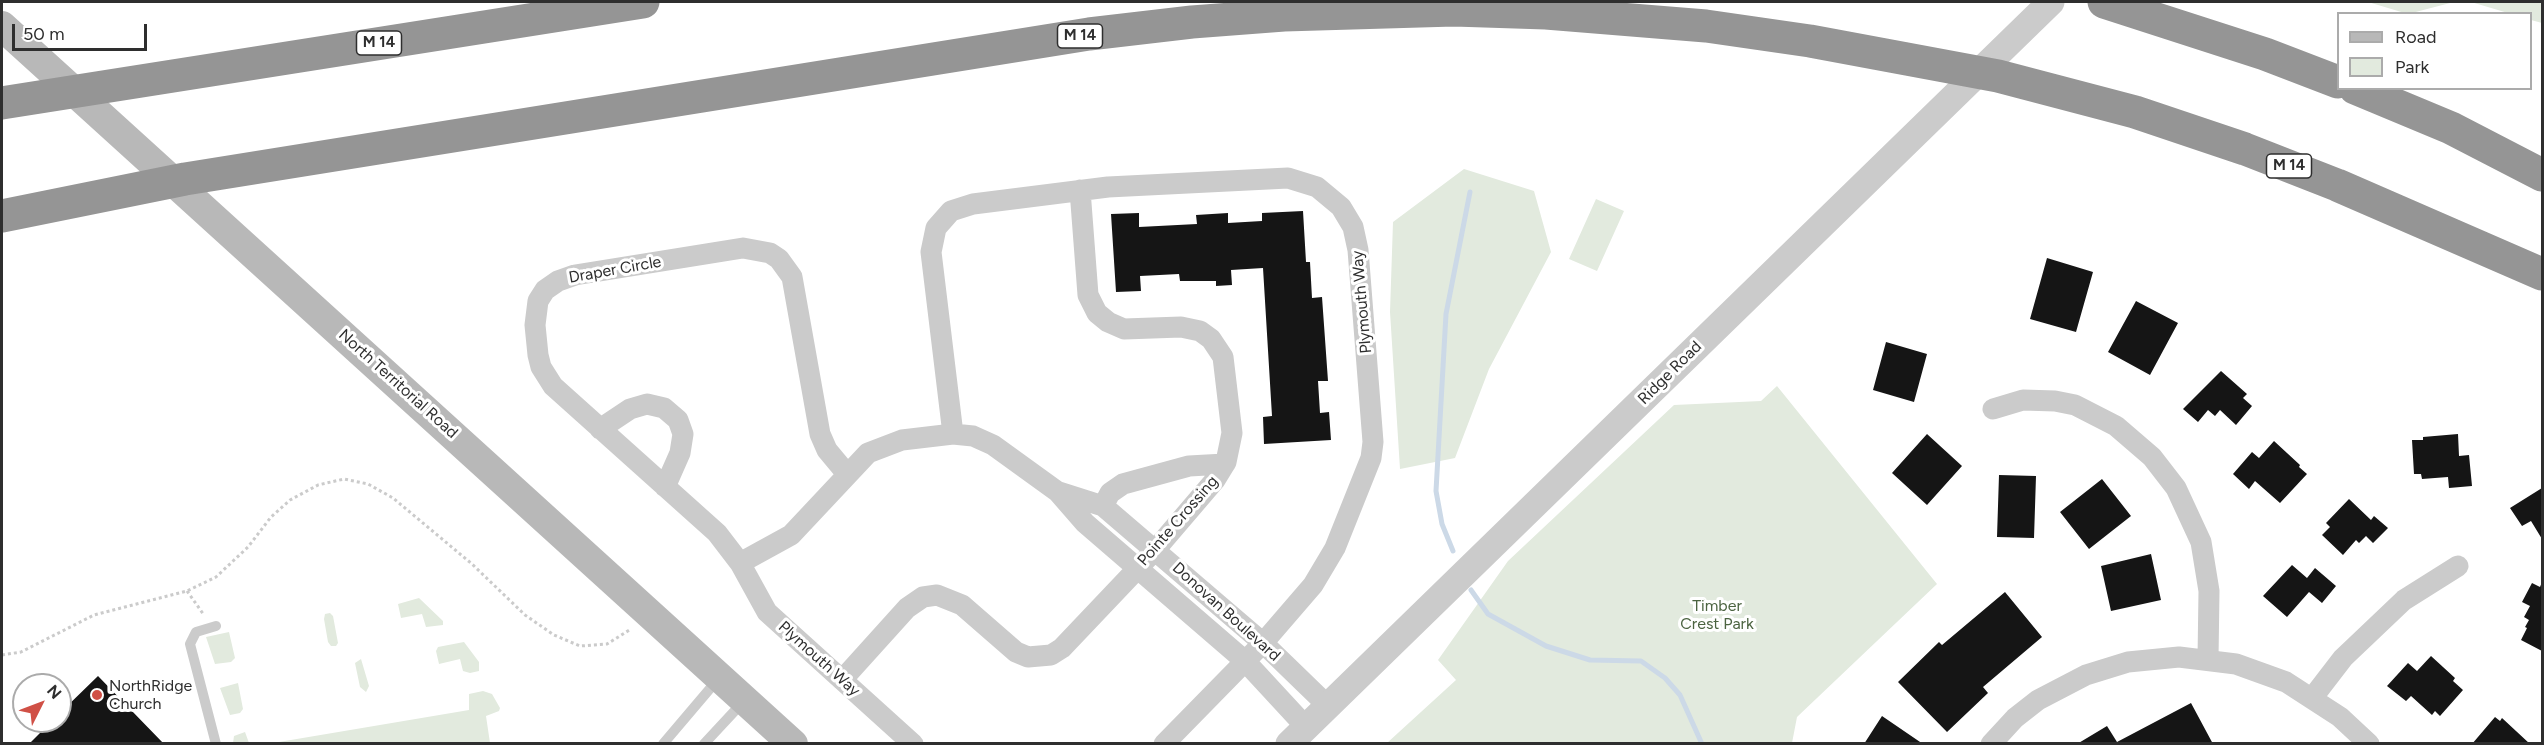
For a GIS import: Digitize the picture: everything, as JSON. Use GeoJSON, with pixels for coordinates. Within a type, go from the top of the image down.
{"type":"FeatureCollection","features":[{"type":"Feature","properties":{"kind":"highway","name":"M 14"},"geometry":{"type":"LineString","coordinates":[[2,103],[643,2]]}},
{"type":"Feature","properties":{"kind":"highway"},"geometry":{"type":"LineString","coordinates":[[2104,2],[2265,54],[2337,82]]}},
{"type":"Feature","properties":{"kind":"highway","name":"M 14"},"geometry":{"type":"LineString","coordinates":[[2,216],[185,179],[1089,34],[1192,22],[1284,15],[1454,10],[1546,13],[1706,26],[1810,40],[1998,76],[2135,112],[2245,149],[2348,189],[2542,274]]}},
{"type":"Feature","properties":{"kind":"highway"},"geometry":{"type":"LineString","coordinates":[[2360,90],[2451,128],[2542,175]]}},
{"type":"Feature","properties":{"kind":"main road","name":"North Territorial Road"},"geometry":{"type":"LineString","coordinates":[[6,30],[793,744]]}},
{"type":"Feature","properties":{"kind":"street","name":"Ridge Road"},"geometry":{"type":"LineString","coordinates":[[1298,735],[1555,486],[1911,134],[2051,2]]}},
{"type":"Feature","properties":{"kind":"street","name":"Plymouth Way"},"geometry":{"type":"LineString","coordinates":[[953,434],[931,252],[936,228],[944,218],[958,208],[1080,190],[1288,178],[1307,183],[1327,194],[1341,207],[1353,227],[1358,250],[1373,442],[1371,458],[1335,548],[1313,585],[1263,643],[1164,744]]}},
{"type":"Feature","properties":{"kind":"street","name":"Pointe Crossing"},"geometry":{"type":"LineString","coordinates":[[842,680],[907,608],[923,597],[937,595],[962,605],[1016,652],[1028,657],[1051,655],[1062,648],[1156,549],[1215,480],[1225,464],[1232,433],[1223,357],[1212,339],[1200,331],[1181,327],[1124,329],[1108,322],[1097,313],[1088,295],[1080,190]]}},
{"type":"Feature","properties":{"kind":"street","name":"Draper Circle"},"geometry":{"type":"LineString","coordinates":[[740,563],[717,533],[553,386],[541,367],[535,314],[545,290],[558,281],[575,275],[743,249],[759,249],[779,259],[792,277],[820,434],[828,450],[847,474]]}},
{"type":"Feature","properties":{"kind":"street"},"geometry":{"type":"LineString","coordinates":[[1993,409],[2023,400],[2055,401],[2075,405],[2116,426],[2158,465],[2186,505],[2201,542],[2209,591],[2208,659]]}},
{"type":"Feature","properties":{"kind":"street"},"geometry":{"type":"LineString","coordinates":[[600,429],[630,409],[647,404],[664,408],[678,420],[683,434],[680,453],[665,487]]}},
{"type":"Feature","properties":{"kind":"street","name":"Donovan Boulevard"},"geometry":{"type":"LineString","coordinates":[[740,563],[791,535],[868,453],[888,443],[953,434],[973,436],[993,445],[1058,492],[1085,523],[1245,661],[1298,735]]}},
{"type":"Feature","properties":{"kind":"street"},"geometry":{"type":"LineString","coordinates":[[1103,506],[1110,493],[1123,483],[1189,466],[1225,464]]}},
{"type":"Feature","properties":{"kind":"street","name":"Donovan Boulevard"},"geometry":{"type":"LineString","coordinates":[[1058,492],[1103,506],[1156,549],[1263,643],[1327,705]]}},
{"type":"Feature","properties":{"kind":"street","name":"Plymouth Way"},"geometry":{"type":"LineString","coordinates":[[740,563],[767,612],[913,744]]}},
{"type":"Feature","properties":{"kind":"street"},"geometry":{"type":"LineString","coordinates":[[2313,697],[2343,658],[2404,600],[2458,566]]}},
{"type":"Feature","properties":{"kind":"street"},"geometry":{"type":"LineString","coordinates":[[1991,744],[2015,718],[2038,700],[2086,675],[2128,662],[2157,658],[2208,659],[2265,673],[2313,697],[2369,744]]}},
{"type":"Feature","properties":{"kind":"lane"},"geometry":{"type":"LineString","coordinates":[[216,626],[196,632],[190,644],[216,744]]}},
{"type":"Feature","properties":{"kind":"lane"},"geometry":{"type":"LineString","coordinates":[[663,744],[719,677]]}},
{"type":"Feature","properties":{"kind":"lane"},"geometry":{"type":"LineString","coordinates":[[704,744],[744,700]]}},
{"type":"Feature","properties":{"kind":"path"},"geometry":{"type":"LineString","coordinates":[[2,655],[21,652],[94,615],[187,591],[216,577],[248,547],[271,517],[290,500],[318,486],[344,479],[368,484],[393,498],[472,564],[525,615],[563,639],[580,646],[607,644],[628,632],[646,612]]}},
{"type":"Feature","properties":{"kind":"path"},"geometry":{"type":"LineString","coordinates":[[187,591],[205,617],[216,626]]}},
{"type":"Feature","properties":{"kind":"green space"},"geometry":{"type":"Polygon","coordinates":[[[2368,2],[2454,2],[2416,12],[2401,12],[2368,2]]]}},
{"type":"Feature","properties":{"kind":"green space"},"geometry":{"type":"Polygon","coordinates":[[[2471,2],[2542,2],[2542,23],[2532,20],[2532,12],[2505,12],[2471,2]]]}},
{"type":"Feature","properties":{"kind":"green space"},"geometry":{"type":"Polygon","coordinates":[[[1464,169],[1534,191],[1551,252],[1489,369],[1455,458],[1400,469],[1390,312],[1393,222],[1464,169]]]}},
{"type":"Feature","properties":{"kind":"green space"},"geometry":{"type":"Polygon","coordinates":[[[1596,199],[1624,211],[1597,271],[1569,259],[1596,199]]]}},
{"type":"Feature","properties":{"kind":"green space","name":"Timber Crest Park"},"geometry":{"type":"Polygon","coordinates":[[[1777,386],[1937,584],[1797,717],[1792,743],[1387,743],[1456,680],[1438,660],[1508,561],[1674,405],[1761,401],[1777,386]]]}},
{"type":"Feature","properties":{"kind":"green space"},"geometry":{"type":"Polygon","coordinates":[[[419,598],[443,621],[443,625],[426,627],[422,614],[401,618],[398,604],[419,598]]]}},
{"type":"Feature","properties":{"kind":"green space"},"geometry":{"type":"Polygon","coordinates":[[[330,613],[333,616],[338,643],[336,646],[331,646],[328,642],[324,619],[325,614],[330,613]]]}},
{"type":"Feature","properties":{"kind":"green space"},"geometry":{"type":"Polygon","coordinates":[[[229,632],[235,658],[231,662],[215,664],[206,637],[229,632]]]}},
{"type":"Feature","properties":{"kind":"green space"},"geometry":{"type":"Polygon","coordinates":[[[464,642],[479,662],[479,671],[470,673],[463,671],[460,659],[439,664],[436,651],[438,647],[464,642]]]}},
{"type":"Feature","properties":{"kind":"green space"},"geometry":{"type":"Polygon","coordinates":[[[361,659],[369,686],[366,692],[360,687],[355,663],[361,659]]]}},
{"type":"Feature","properties":{"kind":"green space"},"geometry":{"type":"Polygon","coordinates":[[[238,683],[243,709],[240,713],[230,715],[220,688],[238,683]]]}},
{"type":"Feature","properties":{"kind":"green space"},"geometry":{"type":"Polygon","coordinates":[[[483,691],[492,694],[500,708],[499,711],[486,716],[490,743],[273,743],[469,710],[469,694],[483,691]]]}},
{"type":"Feature","properties":{"kind":"green space"},"geometry":{"type":"Polygon","coordinates":[[[245,732],[249,743],[233,743],[234,736],[245,732]]]}},
{"type":"Feature","properties":{"kind":"building"},"geometry":{"type":"Polygon","coordinates":[[[1303,211],[1306,262],[1310,262],[1312,298],[1322,297],[1328,381],[1318,381],[1320,413],[1329,412],[1331,440],[1264,444],[1263,417],[1272,416],[1263,268],[1231,270],[1232,285],[1216,286],[1216,281],[1180,281],[1179,274],[1140,276],[1141,291],[1116,292],[1111,214],[1139,213],[1139,227],[1197,224],[1196,215],[1228,213],[1228,223],[1262,221],[1262,213],[1303,211]]]}},
{"type":"Feature","properties":{"kind":"building"},"geometry":{"type":"Polygon","coordinates":[[[2047,258],[2093,272],[2076,332],[2030,319],[2047,258]]]}},
{"type":"Feature","properties":{"kind":"building"},"geometry":{"type":"Polygon","coordinates":[[[2136,301],[2178,323],[2150,375],[2108,352],[2136,301]]]}},
{"type":"Feature","properties":{"kind":"building"},"geometry":{"type":"Polygon","coordinates":[[[1886,342],[1927,354],[1914,402],[1873,390],[1886,342]]]}},
{"type":"Feature","properties":{"kind":"building"},"geometry":{"type":"Polygon","coordinates":[[[2221,371],[2247,394],[2243,398],[2252,406],[2236,425],[2220,410],[2215,416],[2208,410],[2198,422],[2183,409],[2221,371]]]}},
{"type":"Feature","properties":{"kind":"building"},"geometry":{"type":"Polygon","coordinates":[[[1927,434],[1962,466],[1927,505],[1892,473],[1927,434]]]}},
{"type":"Feature","properties":{"kind":"building"},"geometry":{"type":"Polygon","coordinates":[[[2458,434],[2459,456],[2469,455],[2472,486],[2449,488],[2448,477],[2422,479],[2421,474],[2414,474],[2412,440],[2458,434]]]}},
{"type":"Feature","properties":{"kind":"building"},"geometry":{"type":"Polygon","coordinates":[[[2274,441],[2307,474],[2280,503],[2255,481],[2249,489],[2233,474],[2252,452],[2259,458],[2274,441]]]}},
{"type":"Feature","properties":{"kind":"building"},"geometry":{"type":"Polygon","coordinates":[[[1999,475],[2036,476],[2034,538],[1997,537],[1999,475]]]}},
{"type":"Feature","properties":{"kind":"building"},"geometry":{"type":"Polygon","coordinates":[[[2102,479],[2131,516],[2089,549],[2060,512],[2102,479]]]}},
{"type":"Feature","properties":{"kind":"building"},"geometry":{"type":"Polygon","coordinates":[[[2542,488],[2542,539],[2531,521],[2522,526],[2510,508],[2542,488]]]}},
{"type":"Feature","properties":{"kind":"building"},"geometry":{"type":"Polygon","coordinates":[[[2349,499],[2371,520],[2374,516],[2388,528],[2373,543],[2366,536],[2359,543],[2356,540],[2343,555],[2322,535],[2330,527],[2326,523],[2349,499]]]}},
{"type":"Feature","properties":{"kind":"building"},"geometry":{"type":"Polygon","coordinates":[[[2151,554],[2161,600],[2111,611],[2101,566],[2151,554]]]}},
{"type":"Feature","properties":{"kind":"building"},"geometry":{"type":"Polygon","coordinates":[[[2292,565],[2307,578],[2315,568],[2336,586],[2322,603],[2309,592],[2287,617],[2263,596],[2292,565]]]}},
{"type":"Feature","properties":{"kind":"building"},"geometry":{"type":"Polygon","coordinates":[[[2542,582],[2542,651],[2521,640],[2529,620],[2524,617],[2530,606],[2522,602],[2532,583],[2540,587],[2542,582]]]}},
{"type":"Feature","properties":{"kind":"building"},"geometry":{"type":"Polygon","coordinates":[[[2005,592],[2042,637],[1983,687],[1988,693],[1947,732],[1898,682],[1939,642],[1942,645],[2005,592]]]}},
{"type":"Feature","properties":{"kind":"building"},"geometry":{"type":"Polygon","coordinates":[[[2431,656],[2455,678],[2453,681],[2463,690],[2440,716],[2435,711],[2432,715],[2411,696],[2406,701],[2387,686],[2408,663],[2417,671],[2431,656]]]}},
{"type":"Feature","properties":{"kind":"building","name":"NorthRidge Church"},"geometry":{"type":"Polygon","coordinates":[[[98,676],[164,744],[29,744],[40,733],[72,733],[72,701],[98,676]]]}},
{"type":"Feature","properties":{"kind":"building"},"geometry":{"type":"Polygon","coordinates":[[[2191,703],[2213,744],[2077,744],[2107,726],[2117,742],[2191,703]]]}},
{"type":"Feature","properties":{"kind":"building"},"geometry":{"type":"Polygon","coordinates":[[[1882,716],[1923,744],[1864,744],[1882,716]]]}},
{"type":"Feature","properties":{"kind":"building"},"geometry":{"type":"Polygon","coordinates":[[[2495,717],[2500,721],[2502,718],[2530,744],[2472,744],[2495,717]]]}},
{"type":"Feature","properties":{"kind":"waterway"},"geometry":{"type":"LineString","coordinates":[[1453,551],[1442,524],[1436,491],[1446,314],[1470,192]]}},
{"type":"Feature","properties":{"kind":"waterway"},"geometry":{"type":"LineString","coordinates":[[1471,590],[1488,614],[1546,646],[1590,660],[1641,661],[1665,678],[1680,695],[1702,744]]}},
{"type":"Feature","properties":{"kind":"place","name":"NorthRidge Church"},"geometry":{"type":"Point","coordinates":[97,695]}}]}
